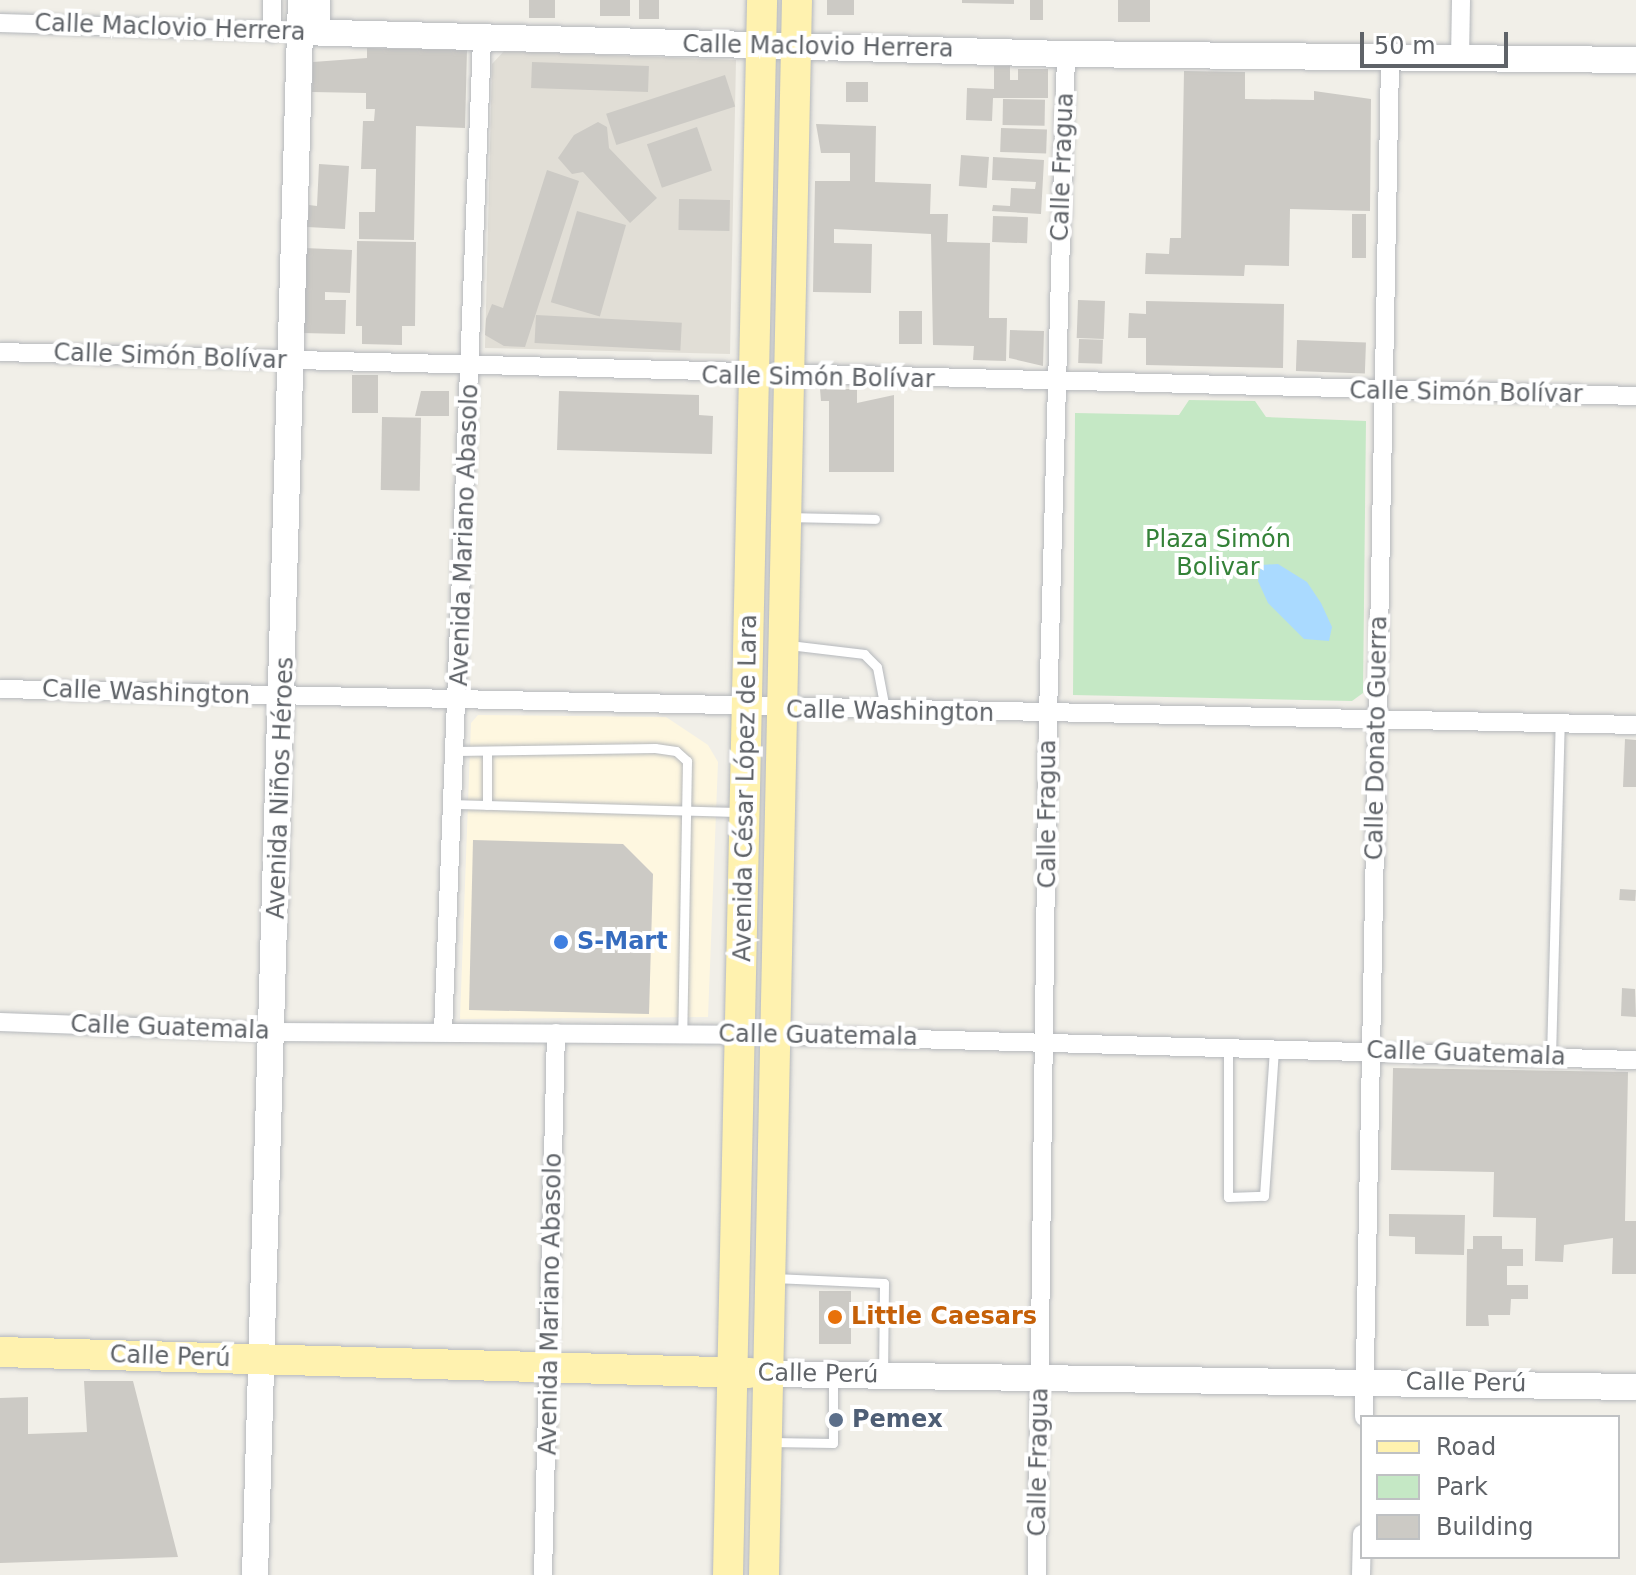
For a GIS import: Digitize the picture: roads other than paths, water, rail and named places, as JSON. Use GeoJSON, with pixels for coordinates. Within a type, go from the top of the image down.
{"type":"FeatureCollection","features":[{"type":"Feature","properties":{"kind":"main road","name":"Avenida César López de Lara"},"geometry":{"type":"LineString","coordinates":[[728,1575],[730,1372],[758,377],[762,0]]}},
{"type":"Feature","properties":{"kind":"main road","name":"Avenida César López de Lara"},"geometry":{"type":"LineString","coordinates":[[764,1575],[797,0]]}},
{"type":"Feature","properties":{"kind":"main road","name":"Calle Perú"},"geometry":{"type":"LineString","coordinates":[[0,1352],[768,1374]]}},
{"type":"Feature","properties":{"kind":"street"},"geometry":{"type":"LineString","coordinates":[[272,0],[272,33]]}},
{"type":"Feature","properties":{"kind":"street","name":"Avenida Niños Héroes"},"geometry":{"type":"LineString","coordinates":[[255,1575],[294,361],[310,32],[301,0]]}},
{"type":"Feature","properties":{"kind":"street"},"geometry":{"type":"LineString","coordinates":[[310,32],[321,0]]}},
{"type":"Feature","properties":{"kind":"street"},"geometry":{"type":"LineString","coordinates":[[1460,58],[1461,0]]}},
{"type":"Feature","properties":{"kind":"street","name":"Calle Maclovio Herrera"},"geometry":{"type":"LineString","coordinates":[[0,23],[1066,54],[1636,60]]}},
{"type":"Feature","properties":{"kind":"street","name":"Avenida Mariano Abasolo"},"geometry":{"type":"LineString","coordinates":[[443,1032],[460,699],[482,38]]}},
{"type":"Feature","properties":{"kind":"street","name":"Calle Fragua"},"geometry":{"type":"LineString","coordinates":[[1037,1575],[1047,1041],[1048,715],[1066,54]]}},
{"type":"Feature","properties":{"kind":"street","name":"Calle Donato Guerra"},"geometry":{"type":"LineString","coordinates":[[1364,1415],[1390,59]]}},
{"type":"Feature","properties":{"kind":"street","name":"Calle Simón Bolívar"},"geometry":{"type":"LineString","coordinates":[[0,352],[789,378],[1636,396]]}},
{"type":"Feature","properties":{"kind":"street","name":"Calle Washington"},"geometry":{"type":"LineString","coordinates":[[0,689],[747,709],[1636,725]]}},
{"type":"Feature","properties":{"kind":"street","name":"Calle Guatemala"},"geometry":{"type":"LineString","coordinates":[[0,1022],[273,1032],[740,1034],[1047,1041],[1636,1060]]}},
{"type":"Feature","properties":{"kind":"street","name":"Avenida Mariano Abasolo"},"geometry":{"type":"LineString","coordinates":[[543,1575],[551,1367],[556,1033]]}},
{"type":"Feature","properties":{"kind":"street","name":"Calle Perú"},"geometry":{"type":"LineString","coordinates":[[768,1374],[1636,1387]]}},
{"type":"Feature","properties":{"kind":"lane"},"geometry":{"type":"LineString","coordinates":[[786,517],[875,519]]}},
{"type":"Feature","properties":{"kind":"lane"},"geometry":{"type":"LineString","coordinates":[[784,645],[864,654],[877,667],[885,712]]}},
{"type":"Feature","properties":{"kind":"lane"},"geometry":{"type":"LineString","coordinates":[[1551,1057],[1560,723]]}},
{"type":"Feature","properties":{"kind":"lane"},"geometry":{"type":"LineString","coordinates":[[457,751],[676,751],[690,767],[682,1034]]}},
{"type":"Feature","properties":{"kind":"lane"},"geometry":{"type":"LineString","coordinates":[[487,751],[487,805]]}},
{"type":"Feature","properties":{"kind":"lane"},"geometry":{"type":"LineString","coordinates":[[454,804],[745,812]]}},
{"type":"Feature","properties":{"kind":"lane"},"geometry":{"type":"LineString","coordinates":[[1228,1047],[1228,1197],[1264,1196],[1274,1048]]}},
{"type":"Feature","properties":{"kind":"lane"},"geometry":{"type":"LineString","coordinates":[[770,1278],[884,1283],[883,1376]]}},
{"type":"Feature","properties":{"kind":"lane"},"geometry":{"type":"LineString","coordinates":[[767,1442],[833,1443],[833,1375]]}},
{"type":"Feature","properties":{"kind":"water"},"geometry":{"type":"Polygon","coordinates":[[[1278,564],[1307,582],[1321,603],[1332,627],[1329,641],[1304,639],[1268,603],[1258,581],[1261,565],[1278,564]]]}},
{"type":"Feature","properties":{"kind":"place","name":"S-Mart"},"geometry":{"type":"Point","coordinates":[561,942]}},
{"type":"Feature","properties":{"kind":"place","name":"Little Caesars"},"geometry":{"type":"Point","coordinates":[835,1317]}},
{"type":"Feature","properties":{"kind":"place","name":"Pemex"},"geometry":{"type":"Point","coordinates":[836,1420]}},
{"type":"Feature","properties":{"kind":"park label","name":"Plaza Simón Bolivar"},"geometry":{"type":"Point","coordinates":[1218,554]}}]}
